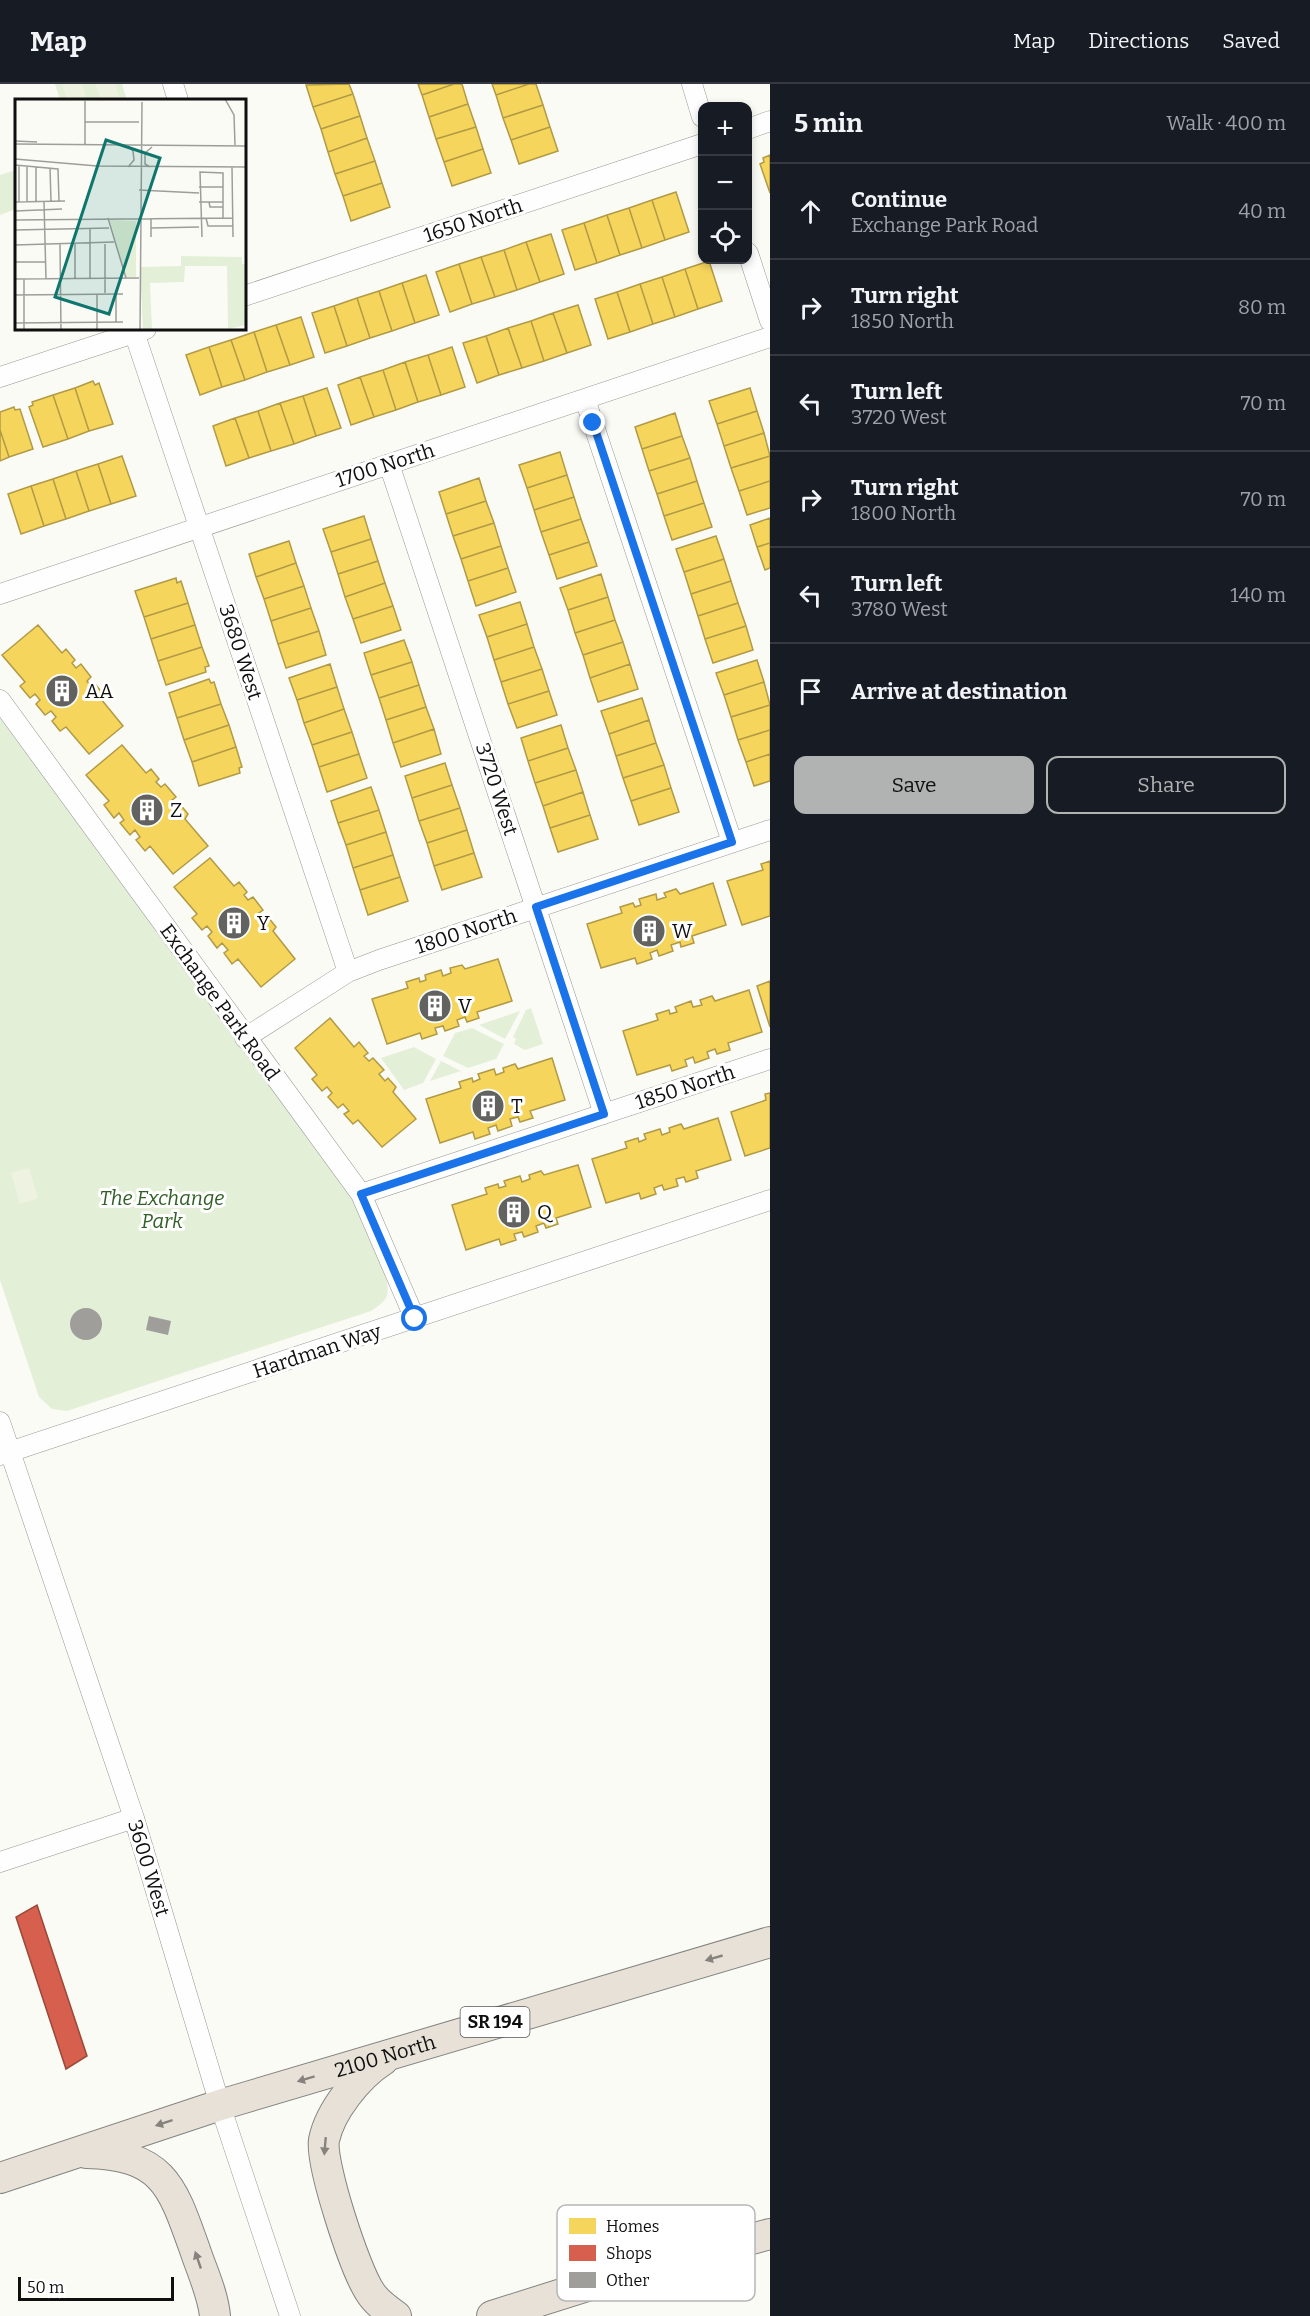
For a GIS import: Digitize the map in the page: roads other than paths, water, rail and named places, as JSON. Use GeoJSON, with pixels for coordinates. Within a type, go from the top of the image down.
{"type":"FeatureCollection","features":[{"type":"Feature","properties":{"kind":"highway","name":"2100 North"},"geometry":{"type":"LineString","coordinates":[[0,2178],[220,2105],[770,1942]]}},
{"type":"Feature","properties":{"kind":"highway"},"geometry":{"type":"LineString","coordinates":[[395,2052],[370,2070],[349,2092],[327,2131],[323,2152],[328,2176],[362,2277],[376,2300],[396,2316]]}},
{"type":"Feature","properties":{"kind":"highway"},"geometry":{"type":"LineString","coordinates":[[72,2154],[88,2153],[121,2157],[150,2168],[162,2178],[179,2205],[212,2300],[215,2316]]}},
{"type":"Feature","properties":{"kind":"highway"},"geometry":{"type":"LineString","coordinates":[[755,2238],[770,2234]]}},
{"type":"Feature","properties":{"kind":"highway"},"geometry":{"type":"LineString","coordinates":[[492,2316],[557,2295]]}},
{"type":"Feature","properties":{"kind":"street"},"geometry":{"type":"LineString","coordinates":[[173,84],[178,99]]}},
{"type":"Feature","properties":{"kind":"street"},"geometry":{"type":"LineString","coordinates":[[692,84],[698,104]]}},
{"type":"Feature","properties":{"kind":"street"},"geometry":{"type":"LineString","coordinates":[[752,127],[770,121]]}},
{"type":"Feature","properties":{"kind":"street","name":"1650 North"},"geometry":{"type":"LineString","coordinates":[[246,295],[698,145]]}},
{"type":"Feature","properties":{"kind":"street"},"geometry":{"type":"LineString","coordinates":[[751,264],[770,321]]}},
{"type":"Feature","properties":{"kind":"street"},"geometry":{"type":"LineString","coordinates":[[0,377],[140,330]]}},
{"type":"Feature","properties":{"kind":"street","name":"3680 West"},"geometry":{"type":"LineString","coordinates":[[140,330],[200,527],[348,972]]}},
{"type":"Feature","properties":{"kind":"street","name":"1700 North"},"geometry":{"type":"LineString","coordinates":[[0,594],[770,337]]}},
{"type":"Feature","properties":{"kind":"street"},"geometry":{"type":"LineString","coordinates":[[585,399],[732,842]]}},
{"type":"Feature","properties":{"kind":"street","name":"3720 West"},"geometry":{"type":"LineString","coordinates":[[389,464],[604,1114]]}},
{"type":"Feature","properties":{"kind":"street","name":"Exchange Park Road"},"geometry":{"type":"LineString","coordinates":[[0,700],[361,1194],[415,1319]]}},
{"type":"Feature","properties":{"kind":"street","name":"1800 North"},"geometry":{"type":"LineString","coordinates":[[245,1038],[348,972],[770,830]]}},
{"type":"Feature","properties":{"kind":"street","name":"1850 North"},"geometry":{"type":"LineString","coordinates":[[361,1194],[770,1059]]}},
{"type":"Feature","properties":{"kind":"street","name":"Hardman Way"},"geometry":{"type":"LineString","coordinates":[[5,1453],[770,1200]]}},
{"type":"Feature","properties":{"kind":"street","name":"3600 West"},"geometry":{"type":"LineString","coordinates":[[0,1422],[5,1453],[134,1818],[220,2105],[290,2316]]}},
{"type":"Feature","properties":{"kind":"street"},"geometry":{"type":"LineString","coordinates":[[0,1862],[134,1818]]}},
{"type":"Feature","properties":{"kind":"place","name":"AA"},"geometry":{"type":"Point","coordinates":[62,691]}},
{"type":"Feature","properties":{"kind":"place","name":"Z"},"geometry":{"type":"Point","coordinates":[147,810]}},
{"type":"Feature","properties":{"kind":"place","name":"Y"},"geometry":{"type":"Point","coordinates":[234,923]}},
{"type":"Feature","properties":{"kind":"place","name":"W"},"geometry":{"type":"Point","coordinates":[649,931]}},
{"type":"Feature","properties":{"kind":"place","name":"V"},"geometry":{"type":"Point","coordinates":[435,1006]}},
{"type":"Feature","properties":{"kind":"place","name":"T"},"geometry":{"type":"Point","coordinates":[488,1106]}},
{"type":"Feature","properties":{"kind":"place","name":"Q"},"geometry":{"type":"Point","coordinates":[514,1212]}},
{"type":"Feature","properties":{"kind":"park label","name":"The Exchange Park"},"geometry":{"type":"Point","coordinates":[162,1210]}}]}
